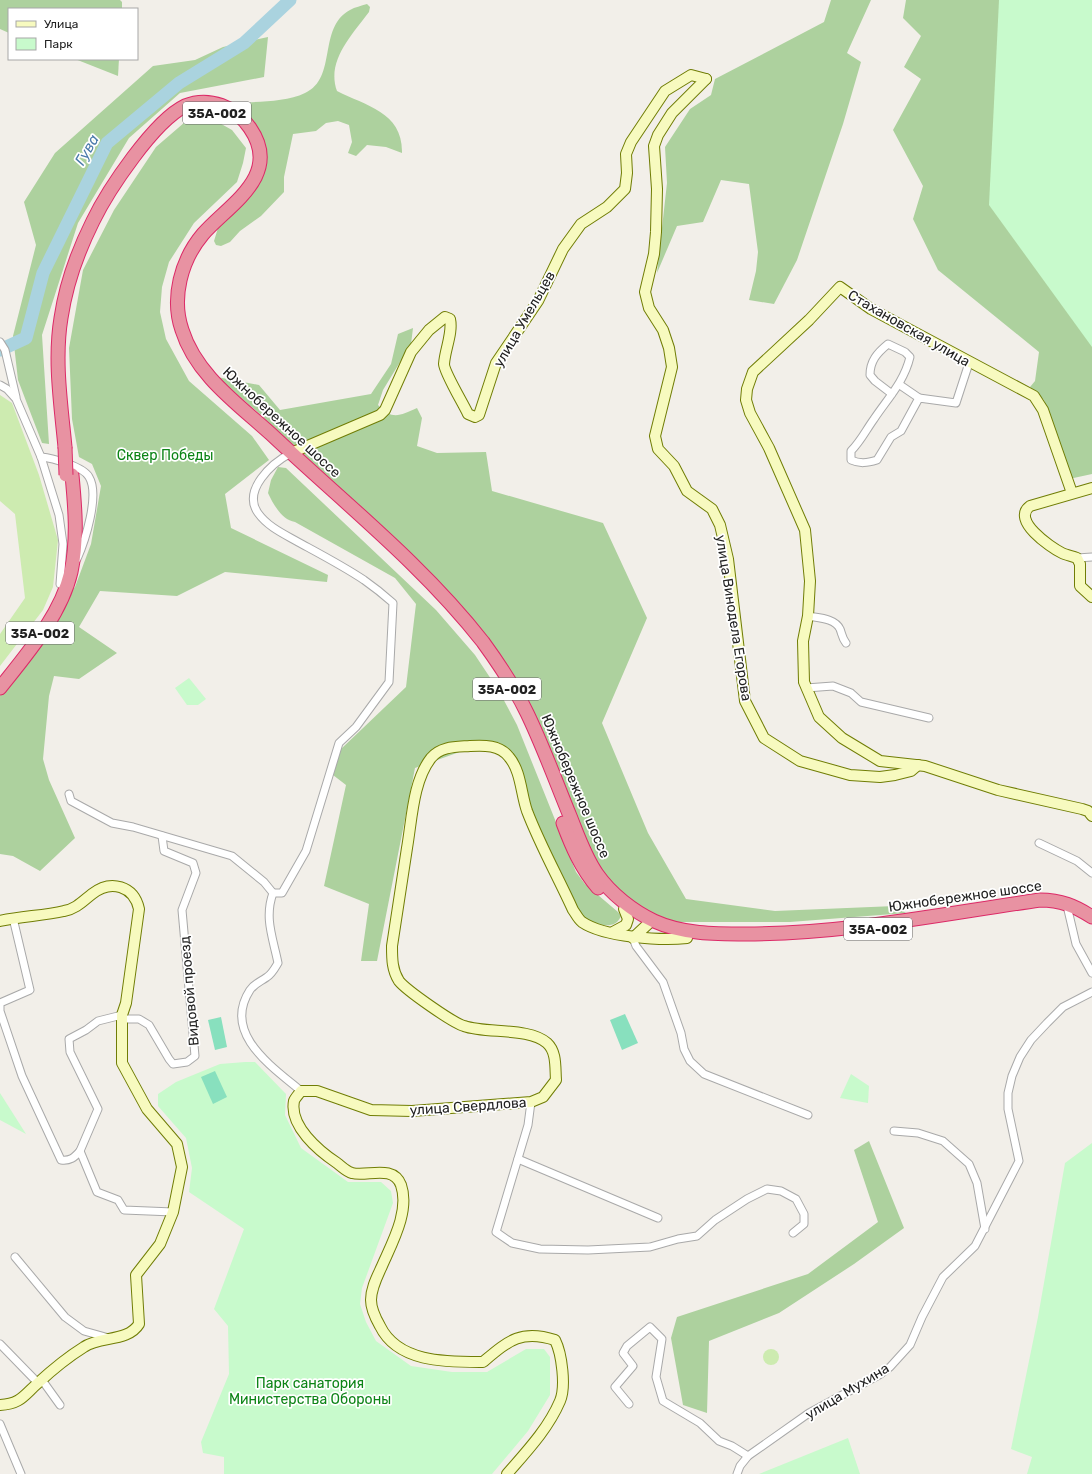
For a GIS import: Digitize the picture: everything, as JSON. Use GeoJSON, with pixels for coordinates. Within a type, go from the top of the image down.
{"type":"FeatureCollection","features":[{"type":"Feature","properties":{"kind":"highway","name":"Южнобережное шоссе"},"geometry":{"type":"LineString","coordinates":[[0,681],[46,615],[60,584],[68,555],[70,527],[65,363],[67,339],[76,287],[89,250],[110,209],[156,141],[178,119],[199,110],[210,110],[226,117],[242,129],[248,137],[253,149],[254,162],[251,175],[239,194],[200,228],[179,259],[172,294],[173,319],[178,338],[187,357],[202,377],[226,403],[430,580],[482,641],[495,659],[525,708],[583,848],[598,875],[626,903],[650,922],[712,934],[784,934],[856,927],[1040,900],[1055,900],[1070,905],[1092,917]]}},
{"type":"Feature","properties":{"kind":"highway","name":"Южнобережное шоссе"},"geometry":{"type":"LineString","coordinates":[[286,456],[424,584],[465,628],[490,662],[520,712],[577,858],[587,874],[600,890],[624,909],[687,938],[782,939],[826,936],[1036,906],[1052,906],[1068,910],[1092,922]]}},
{"type":"Feature","properties":{"kind":"highway","name":"Южнобережное шоссе"},"geometry":{"type":"LineString","coordinates":[[0,688],[50,620],[71,573],[75,529],[69,475]]}},
{"type":"Feature","properties":{"kind":"main road","name":"улица Умельцев"},"geometry":{"type":"LineString","coordinates":[[286,456],[373,419],[385,410],[411,352],[429,330],[445,316],[450,318],[452,325],[444,366],[468,414],[475,417],[479,415],[496,363],[538,301],[563,249],[581,224],[607,207],[625,189],[628,173],[626,154],[631,142],[665,91],[692,76],[706,79]]}},
{"type":"Feature","properties":{"kind":"main road","name":"улица Винодела Егорова"},"geometry":{"type":"LineString","coordinates":[[706,79],[672,113],[658,135],[654,146],[657,189],[656,232],[654,254],[645,292],[649,308],[663,330],[670,348],[672,366],[655,436],[658,449],[674,466],[687,491],[712,509],[720,525],[729,566],[745,701],[764,738],[800,761],[850,775],[880,777],[895,775],[911,771],[918,765]]}},
{"type":"Feature","properties":{"kind":"main road","name":"Стахановская улица"},"geometry":{"type":"LineString","coordinates":[[918,765],[880,761],[842,738],[819,717],[806,688],[804,682],[803,641],[808,616],[810,581],[805,530],[746,400],[747,389],[753,372],[809,320],[840,287],[871,309],[969,363],[1019,386],[1034,396],[1043,410],[1072,493]]}},
{"type":"Feature","properties":{"kind":"main road"},"geometry":{"type":"LineString","coordinates":[[1092,488],[1030,506],[1025,511],[1024,516],[1034,534],[1062,553],[1077,558],[1080,564],[1080,586],[1092,597]]}},
{"type":"Feature","properties":{"kind":"main road","name":"улица Свердлова"},"geometry":{"type":"LineString","coordinates":[[301,1091],[317,1092],[371,1110],[412,1112],[531,1102],[543,1097],[550,1090],[556,1080],[554,1057],[550,1047],[545,1042],[529,1035],[464,1026],[412,993],[400,982],[392,966],[392,946],[416,796],[422,776],[432,757],[440,750],[479,746],[499,748],[504,751],[514,765],[527,809],[536,832],[573,910],[579,919],[584,923],[633,938],[687,938]]}},
{"type":"Feature","properties":{"kind":"main road"},"geometry":{"type":"LineString","coordinates":[[918,765],[998,790],[1082,809],[1088,811],[1092,816]]}},
{"type":"Feature","properties":{"kind":"main road"},"geometry":{"type":"LineString","coordinates":[[0,921],[66,911],[81,904],[93,893],[107,886],[125,888],[137,898],[139,910],[126,1003],[122,1017],[122,1063],[147,1109],[177,1144],[182,1167],[173,1212],[160,1244],[136,1275],[139,1324],[135,1330],[128,1334],[89,1344],[83,1347],[40,1382],[25,1397],[8,1405],[0,1405]]}},
{"type":"Feature","properties":{"kind":"main road"},"geometry":{"type":"LineString","coordinates":[[613,932],[623,928],[627,922],[628,919],[624,909]]}},
{"type":"Feature","properties":{"kind":"main road"},"geometry":{"type":"LineString","coordinates":[[633,938],[650,922]]}},
{"type":"Feature","properties":{"kind":"main road"},"geometry":{"type":"LineString","coordinates":[[301,1091],[294,1100],[294,1112],[310,1142],[325,1156],[351,1173],[364,1174],[382,1171],[392,1175],[400,1184],[404,1204],[391,1246],[372,1290],[371,1302],[383,1333],[398,1346],[417,1357],[453,1362],[483,1362],[508,1342],[524,1336],[539,1335],[555,1340],[561,1355],[561,1400],[538,1438],[507,1474]]}},
{"type":"Feature","properties":{"kind":"street"},"geometry":{"type":"LineString","coordinates":[[0,342],[5,350],[16,399],[42,457],[62,525],[63,556],[60,584]]}},
{"type":"Feature","properties":{"kind":"street"},"geometry":{"type":"LineString","coordinates":[[892,394],[875,381],[870,375],[872,360],[888,344],[905,352],[910,358],[900,384],[873,420],[861,442],[851,451],[851,460],[866,464],[877,460],[891,437],[901,431],[919,398]]}},
{"type":"Feature","properties":{"kind":"street"},"geometry":{"type":"LineString","coordinates":[[900,384],[919,398],[956,403],[969,363]]}},
{"type":"Feature","properties":{"kind":"street"},"geometry":{"type":"LineString","coordinates":[[0,385],[7,389],[16,399]]}},
{"type":"Feature","properties":{"kind":"street","name":"Южнобережное шоссе"},"geometry":{"type":"LineString","coordinates":[[273,893],[282,893],[306,851],[339,743],[356,727],[389,682],[393,603],[365,581],[270,526],[258,512],[254,500],[254,489],[263,476],[286,456]]}},
{"type":"Feature","properties":{"kind":"street"},"geometry":{"type":"LineString","coordinates":[[42,457],[80,469],[89,476],[91,481],[92,495],[90,524],[84,544],[71,573]]}},
{"type":"Feature","properties":{"kind":"street"},"geometry":{"type":"LineString","coordinates":[[1077,558],[1092,557]]}},
{"type":"Feature","properties":{"kind":"street"},"geometry":{"type":"LineString","coordinates":[[808,616],[833,621],[839,627],[846,643]]}},
{"type":"Feature","properties":{"kind":"street"},"geometry":{"type":"LineString","coordinates":[[806,688],[833,686],[851,693],[861,702],[929,718]]}},
{"type":"Feature","properties":{"kind":"street"},"geometry":{"type":"LineString","coordinates":[[69,794],[71,801],[79,807],[112,823],[133,827],[232,856],[264,882],[273,893],[269,905],[269,912],[271,934],[278,963],[268,977],[258,981],[251,989],[241,1011],[243,1024],[253,1047],[278,1074],[301,1091]]}},
{"type":"Feature","properties":{"kind":"street","name":"Видовой проезд"},"geometry":{"type":"LineString","coordinates":[[122,1017],[139,1020],[149,1025],[169,1060],[173,1064],[187,1062],[195,1056],[182,910],[196,873],[193,863],[164,851],[162,836]]}},
{"type":"Feature","properties":{"kind":"street"},"geometry":{"type":"LineString","coordinates":[[1039,842],[1077,861],[1092,871]]}},
{"type":"Feature","properties":{"kind":"street"},"geometry":{"type":"LineString","coordinates":[[1068,910],[1076,944],[1092,973]]}},
{"type":"Feature","properties":{"kind":"street"},"geometry":{"type":"LineString","coordinates":[[13,918],[30,990],[0,1003],[0,1011],[22,1076],[61,1160],[75,1158],[80,1151],[98,1109],[70,1052],[69,1039],[86,1030],[98,1021],[122,1017]]}},
{"type":"Feature","properties":{"kind":"street"},"geometry":{"type":"LineString","coordinates":[[633,938],[636,946],[663,982],[681,1033],[684,1049],[690,1061],[704,1074],[808,1115]]}},
{"type":"Feature","properties":{"kind":"street","name":"улица Мухина"},"geometry":{"type":"LineString","coordinates":[[737,1474],[740,1466],[748,1456],[809,1413],[890,1368],[910,1345],[922,1316],[943,1278],[975,1246],[1019,1161],[1008,1109],[1008,1093],[1012,1076],[1024,1052],[1047,1023],[1063,1007],[1092,992]]}},
{"type":"Feature","properties":{"kind":"street"},"geometry":{"type":"LineString","coordinates":[[531,1102],[528,1125],[496,1232],[512,1243],[540,1248],[588,1250],[650,1248],[678,1239],[696,1236],[715,1220],[747,1199],[767,1189],[781,1191],[796,1199],[804,1214],[804,1224],[793,1233]]}},
{"type":"Feature","properties":{"kind":"street"},"geometry":{"type":"LineString","coordinates":[[894,1132],[918,1133],[933,1137],[952,1148],[969,1164],[976,1183],[985,1229]]}},
{"type":"Feature","properties":{"kind":"street"},"geometry":{"type":"LineString","coordinates":[[80,1151],[97,1192],[118,1200],[124,1210],[173,1212]]}},
{"type":"Feature","properties":{"kind":"street"},"geometry":{"type":"LineString","coordinates":[[518,1159],[658,1218]]}},
{"type":"Feature","properties":{"kind":"street"},"geometry":{"type":"LineString","coordinates":[[15,1257],[65,1317],[84,1331],[110,1338]]}},
{"type":"Feature","properties":{"kind":"street"},"geometry":{"type":"LineString","coordinates":[[629,1404],[615,1387],[633,1366],[623,1353],[627,1346],[650,1327],[662,1339],[656,1377],[663,1401],[700,1423],[719,1441],[732,1446],[748,1456]]}},
{"type":"Feature","properties":{"kind":"street"},"geometry":{"type":"LineString","coordinates":[[0,1344],[40,1382],[60,1405]]}},
{"type":"Feature","properties":{"kind":"street"},"geometry":{"type":"LineString","coordinates":[[0,1424],[21,1474]]}},
{"type":"Feature","properties":{"kind":"green space"},"geometry":{"type":"Polygon","coordinates":[[[0,0],[120,0],[122,2],[122,8],[8,8],[8,33],[0,29],[0,0]]]}},
{"type":"Feature","properties":{"kind":"green space"},"geometry":{"type":"Polygon","coordinates":[[[831,0],[871,0],[847,53],[861,62],[843,124],[797,260],[774,304],[749,300],[756,271],[758,252],[749,184],[721,180],[703,222],[677,226],[657,273],[667,183],[665,147],[690,109],[711,95],[715,79],[824,22],[831,0]]]}},
{"type":"Feature","properties":{"kind":"green space"},"geometry":{"type":"Polygon","coordinates":[[[906,0],[1092,0],[1092,474],[1069,479],[1044,400],[1030,387],[1035,381],[1039,352],[938,270],[913,219],[923,186],[893,130],[921,79],[904,67],[921,36],[903,18],[906,0]]]}},
{"type":"Feature","properties":{"kind":"green space"},"geometry":{"type":"Polygon","coordinates":[[[999,0],[1092,0],[1092,347],[989,205],[999,0]]]}},
{"type":"Feature","properties":{"kind":"green space"},"geometry":{"type":"Polygon","coordinates":[[[367,4],[370,7],[369,12],[342,49],[338,59],[335,69],[337,91],[371,106],[390,119],[401,139],[402,153],[386,147],[367,145],[356,156],[348,153],[352,142],[349,125],[338,121],[326,123],[316,131],[293,134],[284,177],[284,192],[261,216],[240,231],[230,242],[221,246],[216,245],[214,241],[218,228],[247,198],[256,178],[251,119],[241,108],[242,103],[274,101],[290,98],[305,93],[315,86],[325,65],[334,28],[340,18],[350,10],[367,4]]]}},
{"type":"Feature","properties":{"kind":"green space"},"geometry":{"type":"Polygon","coordinates":[[[268,37],[264,77],[180,93],[129,138],[78,223],[42,335],[49,444],[42,443],[18,380],[13,336],[36,245],[24,202],[55,153],[153,66],[195,60],[223,47],[268,37]]]}},
{"type":"Feature","properties":{"kind":"green space"},"geometry":{"type":"Polygon","coordinates":[[[78,60],[119,60],[118,76],[78,60]]]}},
{"type":"Feature","properties":{"kind":"green space","name":"Сквер Победы"},"geometry":{"type":"Polygon","coordinates":[[[207,116],[232,130],[246,148],[237,182],[194,223],[169,262],[162,287],[160,312],[166,339],[189,381],[252,436],[269,460],[225,494],[231,528],[328,575],[327,582],[225,572],[177,596],[100,591],[79,627],[117,653],[79,679],[54,676],[49,696],[43,759],[49,780],[75,838],[40,871],[13,856],[0,854],[0,696],[52,616],[75,587],[91,544],[101,486],[92,464],[79,457],[72,419],[69,348],[83,270],[114,210],[156,147],[185,122],[207,116]]]}},
{"type":"Feature","properties":{"kind":"green space"},"geometry":{"type":"Polygon","coordinates":[[[413,328],[411,344],[383,390],[378,405],[392,415],[401,414],[417,408],[422,418],[417,446],[437,453],[486,452],[492,491],[603,523],[647,618],[602,723],[648,833],[686,899],[775,911],[895,906],[906,913],[790,922],[666,922],[632,902],[604,878],[582,840],[537,725],[450,595],[261,415],[217,377],[259,385],[280,410],[371,394],[391,364],[398,334],[413,328]]]}},
{"type":"Feature","properties":{"kind":"green space"},"geometry":{"type":"Polygon","coordinates":[[[0,395],[12,403],[39,475],[58,540],[53,587],[43,610],[0,666],[0,634],[25,598],[15,514],[0,501],[0,395]]]}},
{"type":"Feature","properties":{"kind":"green space"},"geometry":{"type":"Polygon","coordinates":[[[278,467],[286,468],[436,610],[475,655],[499,691],[517,725],[576,872],[585,884],[621,916],[614,924],[598,924],[582,917],[532,815],[509,751],[500,743],[490,741],[415,768],[377,961],[361,961],[369,904],[324,886],[346,785],[333,775],[341,749],[406,687],[416,604],[395,578],[295,522],[290,521],[282,515],[268,493],[271,480],[278,467]]]}},
{"type":"Feature","properties":{"kind":"green space"},"geometry":{"type":"Polygon","coordinates":[[[189,678],[206,699],[198,705],[187,705],[175,688],[189,678]]]}},
{"type":"Feature","properties":{"kind":"green space"},"geometry":{"type":"Polygon","coordinates":[[[625,1014],[638,1043],[622,1050],[610,1020],[625,1014]]]}},
{"type":"Feature","properties":{"kind":"green space"},"geometry":{"type":"Polygon","coordinates":[[[221,1017],[227,1047],[215,1050],[208,1020],[221,1017]]]}},
{"type":"Feature","properties":{"kind":"green space","name":"Парк санатория Министерства Обороны"},"geometry":{"type":"Polygon","coordinates":[[[255,1062],[286,1094],[285,1115],[301,1148],[348,1182],[381,1182],[391,1191],[393,1203],[362,1288],[360,1304],[366,1322],[376,1341],[411,1366],[452,1372],[487,1372],[526,1349],[544,1349],[550,1357],[550,1395],[528,1431],[492,1474],[224,1474],[224,1457],[203,1453],[201,1442],[229,1374],[228,1326],[214,1309],[244,1229],[189,1192],[192,1168],[186,1138],[158,1106],[158,1094],[176,1082],[220,1064],[255,1062]]]}},
{"type":"Feature","properties":{"kind":"green space"},"geometry":{"type":"Polygon","coordinates":[[[215,1071],[227,1097],[213,1104],[201,1077],[215,1071]]]}},
{"type":"Feature","properties":{"kind":"green space"},"geometry":{"type":"Polygon","coordinates":[[[851,1074],[869,1086],[868,1103],[840,1098],[851,1074]]]}},
{"type":"Feature","properties":{"kind":"green space"},"geometry":{"type":"Polygon","coordinates":[[[0,1093],[26,1134],[0,1120],[0,1093]]]}},
{"type":"Feature","properties":{"kind":"green space"},"geometry":{"type":"Polygon","coordinates":[[[869,1141],[904,1228],[854,1264],[779,1313],[709,1341],[707,1413],[683,1405],[671,1338],[677,1317],[808,1274],[878,1222],[854,1150],[869,1141]]]}},
{"type":"Feature","properties":{"kind":"green space"},"geometry":{"type":"Polygon","coordinates":[[[1092,1143],[1092,1474],[1027,1474],[1032,1457],[1011,1449],[1038,1317],[1065,1163],[1092,1143]]]}},
{"type":"Feature","properties":{"kind":"green space"},"geometry":{"type":"Polygon","coordinates":[[[768,1349],[774,1349],[779,1354],[777,1363],[774,1365],[768,1365],[763,1360],[763,1354],[768,1349]]]}},
{"type":"Feature","properties":{"kind":"green space"},"geometry":{"type":"Polygon","coordinates":[[[848,1438],[860,1474],[759,1474],[848,1438]]]}},
{"type":"Feature","properties":{"kind":"waterway","name":"Гува"},"geometry":{"type":"LineString","coordinates":[[0,350],[26,338],[43,273],[107,143],[179,83],[244,43],[290,0]]}}]}
